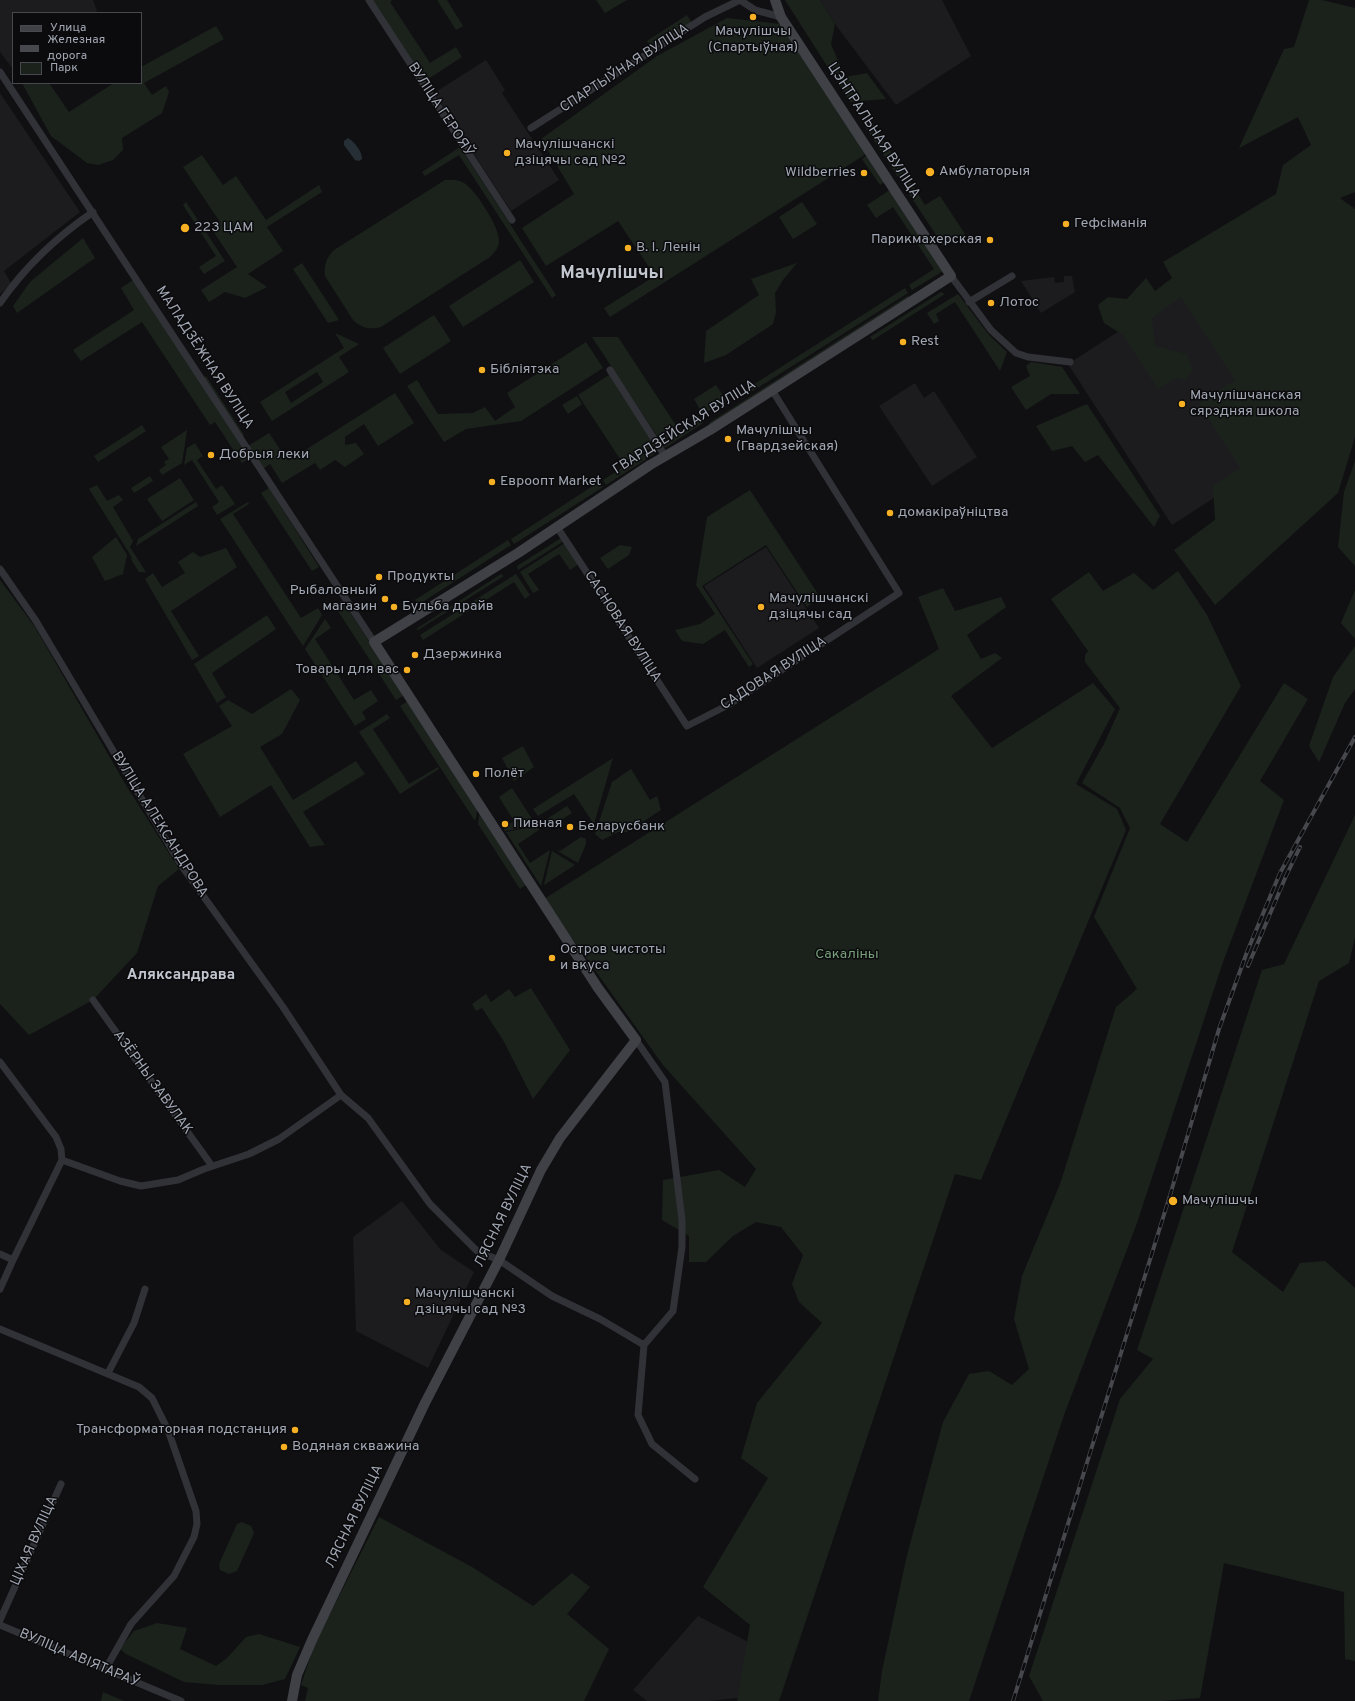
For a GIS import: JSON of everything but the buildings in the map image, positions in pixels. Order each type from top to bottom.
[{"type":"main road","name":"ЦЭНТРАЛЬНАЯ ВУЛІЦА","points":[[775,0],[781,17],[951,276]]},
{"type":"main road","name":"ГВАРДЗЕЙСКАЯ ВУЛІЦА","points":[[374,642],[558,527],[665,456],[703,434],[951,276]]},
{"type":"main road","name":"МАЛАДЗЁЖНАЯ ВУЛІЦА","points":[[374,642],[598,988],[636,1040]]},
{"type":"main road","name":"ЛЯСНАЯ ВУЛІЦА","points":[[292,1701],[297,1675],[318,1626],[425,1403],[499,1260],[541,1170],[560,1138],[636,1040]]},
{"type":"street","name":"ВУЛІЦА ГЕРОЯЎ","points":[[369,0],[512,220]]},
{"type":"street","points":[[740,0],[756,10],[781,17]]},
{"type":"street","name":"СПАРТЫЎНАЯ ВУЛІЦА","points":[[531,128],[705,17],[740,0]]},
{"type":"street","name":"МАЛАДЗЁЖНАЯ ВУЛІЦА","points":[[0,72],[374,642]]},
{"type":"street","points":[[0,302],[10,289],[44,253],[93,212]]},
{"type":"street","points":[[951,276],[991,330],[1016,353],[1028,357],[1070,362]]},
{"type":"street","points":[[969,302],[1012,276]]},
{"type":"street","points":[[610,370],[665,456]]},
{"type":"street","name":"САДОВАЯ ВУЛІЦА","points":[[688,726],[728,705],[899,593],[772,390]]},
{"type":"street","name":"САСНОВАЯ ВУЛІЦА","points":[[558,527],[688,726]]},
{"type":"street","name":"ВУЛІЦА АЛЕКСАНДРОВА","points":[[0,569],[36,621],[181,865],[283,1007],[341,1095],[368,1118],[430,1204],[465,1241],[477,1251],[499,1260],[552,1296],[600,1319],[644,1345]]},
{"type":"street","name":"АЗЁРНЫ ЗАВУЛАК","points":[[93,1000],[212,1166]]},
{"type":"street","points":[[636,1040],[665,1082],[682,1220],[682,1247],[673,1311],[644,1345],[638,1415],[652,1444],[695,1479]]},
{"type":"street","points":[[0,1062],[56,1138],[61,1149],[62,1160],[0,1289]]},
{"type":"street","points":[[62,1160],[120,1181],[141,1186],[178,1180],[212,1166],[249,1154],[279,1139],[341,1095]]},
{"type":"street","points":[[0,1254],[13,1260]]},
{"type":"street","points":[[108,1373],[134,1323],[145,1289]]},
{"type":"street","points":[[0,1329],[139,1387],[152,1398],[173,1445],[196,1511],[197,1524],[194,1537],[174,1576],[132,1624],[105,1670]]},
{"type":"street","name":"ЦІХАЯ ВУЛІЦА","points":[[0,1620],[61,1484]]},
{"type":"street","name":"ВУЛІЦА АВІЯТАРАЎ","points":[[0,1625],[181,1701]]},
{"type":"shaded area","points":[[0,0],[93,0],[97,11],[96,12],[12,12],[12,68],[0,52]]},
{"type":"shaded area","points":[[820,0],[942,0],[971,56],[896,105],[835,24]]},
{"type":"shaded area","name":"Мачулішчанскі дзіцячы сад №2","points":[[486,60],[505,90],[502,93],[559,180],[511,211],[434,93]]},
{"type":"shaded area","points":[[0,93],[80,212],[4,271],[11,283],[0,294]]},
{"type":"shaded area","points":[[348,138],[358,147],[362,156],[362,159],[359,161],[355,160],[344,145],[344,141]]},
{"type":"shaded area","points":[[1064,276],[1072,276],[1075,292],[1041,313],[1021,281],[1054,277],[1055,283],[1064,282]]},
{"type":"shaded area","name":"Мачулішчанская сярэдняя школа","points":[[1192,284],[1296,445],[1172,525],[1068,364]]},
{"type":"shaded area","points":[[915,383],[924,398],[934,391],[977,457],[932,486],[879,406]]},
{"type":"shaded area","name":"Мачулішчанскі дзіцячы сад","points":[[766,547],[819,628],[757,668],[704,586]]},
{"type":"shaded area","name":"Мачулішчанскі дзіцячы сад №3","points":[[402,1201],[441,1250],[474,1272],[428,1368],[356,1331],[353,1237]]},
{"type":"shaded area","points":[[698,1616],[764,1650],[746,1697],[709,1701],[647,1701],[633,1690]]},
{"type":"green space","points":[[372,0],[392,0],[390,2],[430,63],[456,47],[462,57],[425,81]]},
{"type":"green space","points":[[437,0],[447,0],[463,26],[456,30]]},
{"type":"green space","points":[[596,0],[627,0],[605,13]]},
{"type":"green space","points":[[785,0],[820,0],[835,24],[831,44],[845,77],[867,73],[886,99],[850,102]]},
{"type":"green space","points":[[1309,0],[1322,0],[1355,8],[1355,192],[1340,198],[1355,209],[1355,437],[1338,493],[1215,605],[1174,550],[1215,520],[1213,486],[1240,468],[1199,403],[1235,380],[1181,297],[1152,318],[1155,346],[1187,354],[1193,371],[1184,380],[1177,378],[1158,389],[1123,335],[1104,323],[1098,305],[1108,297],[1127,299],[1146,278],[1155,291],[1172,278],[1163,262],[1276,194],[1283,165],[1311,145],[1298,117],[1239,148],[1284,49],[1294,47]]},
{"type":"green space","points":[[687,15],[692,23],[652,49],[647,41]]},
{"type":"green space","points":[[727,18],[781,24],[866,154],[610,317],[604,308],[655,276],[618,221],[546,266],[522,228],[574,194],[541,139],[657,56]]},
{"type":"green space","points":[[216,26],[224,39],[144,83],[152,95],[166,86],[169,92],[162,113],[122,138],[123,150],[113,160],[98,165],[87,163],[51,136],[23,84],[50,84],[69,112],[112,84],[142,84],[142,66]]},
{"type":"green space","points":[[872,122],[925,205],[940,196],[965,234],[944,247],[865,127]]},
{"type":"green space","points":[[460,147],[556,295],[552,298],[459,155],[425,176],[422,172]]},
{"type":"green space","points":[[202,155],[223,185],[236,176],[266,220],[319,185],[322,192],[267,227],[283,251],[248,274],[267,287],[245,298],[225,292],[209,302],[201,290],[237,267],[211,228],[220,222],[183,167]]},
{"type":"green space","points":[[867,155],[885,182],[880,185],[862,159]]},
{"type":"green space","points":[[445,180],[457,180],[464,183],[469,187],[486,209],[496,227],[498,235],[499,243],[496,249],[490,257],[381,327],[362,327],[353,320],[325,276],[325,265],[327,259],[334,250]]},
{"type":"green space","points":[[890,190],[943,271],[912,290],[909,285],[934,269],[893,207],[876,218],[867,205]]},
{"type":"green space","points":[[186,202],[225,261],[204,274],[199,267],[216,256],[183,205]]},
{"type":"green space","points":[[802,202],[817,224],[793,239],[779,217]]},
{"type":"green space","points":[[83,238],[95,258],[17,313],[13,306],[30,282]]},
{"type":"green space","points":[[520,260],[534,282],[463,327],[449,306]]},
{"type":"green space","points":[[302,263],[339,320],[328,323],[293,269]]},
{"type":"green space","points":[[797,263],[783,280],[775,293],[776,312],[773,324],[726,355],[704,363],[706,331],[759,295],[751,279]]},
{"type":"green space","points":[[133,280],[250,458],[242,463],[215,422],[210,425],[142,322],[81,361],[73,350],[134,310],[121,288]]},
{"type":"green space","points":[[905,288],[908,293],[748,394],[745,390]]},
{"type":"green space","points":[[941,292],[945,294],[873,340],[870,337]]},
{"type":"green space","points":[[958,294],[989,335],[1007,352],[1000,371],[955,302],[936,314],[939,321],[934,324],[927,313]]},
{"type":"green space","points":[[909,295],[908,300],[711,426],[709,423]]},
{"type":"green space","points":[[434,315],[451,341],[400,374],[383,348]]},
{"type":"green space","points":[[335,333],[359,344],[339,357],[349,372],[272,421],[260,402],[344,348]],"holes":[[[317,372],[323,382],[291,403],[285,392]]]},
{"type":"green space","points":[[592,337],[618,337],[679,430],[661,442]]},
{"type":"green space","points":[[586,342],[603,368],[521,421],[466,429],[444,442],[407,386],[417,380],[438,414],[473,413],[485,407],[495,421],[515,407],[507,393]]},
{"type":"green space","points":[[1031,362],[1062,367],[1080,394],[1051,394],[1026,410],[1011,387],[1030,376],[1026,366]]},
{"type":"green space","points":[[609,375],[655,445],[624,465],[578,395]]},
{"type":"green space","points":[[206,376],[244,435],[242,437],[203,378]]},
{"type":"green space","points":[[716,385],[726,400],[703,415],[694,399]]},
{"type":"green space","points":[[395,393],[414,423],[378,446],[364,424],[345,437],[345,445],[356,443],[364,454],[345,467],[335,460],[320,470],[315,463],[282,483],[270,464],[263,469],[248,446],[269,433],[288,461]]},
{"type":"green space","points":[[577,396],[582,404],[568,414],[562,405]]},
{"type":"green space","points":[[1087,404],[1160,516],[1154,527],[1098,455],[1085,462],[1072,446],[1052,451],[1036,426]]},
{"type":"green space","points":[[700,418],[703,423],[665,448],[661,443]]},
{"type":"green space","points":[[142,425],[146,431],[98,462],[94,456]]},
{"type":"green space","points":[[187,430],[182,463],[162,475],[159,470],[166,465],[164,462],[169,459],[161,447]]},
{"type":"green space","points":[[195,443],[203,456],[197,460],[216,489],[222,485],[235,504],[217,515],[212,507],[219,502],[192,460],[184,465],[187,448]]},
{"type":"green space","points":[[656,446],[659,451],[606,485],[603,480]]},
{"type":"green space","points":[[1355,461],[1355,566],[1338,547],[1344,492]]},
{"type":"green space","points":[[150,476],[153,481],[134,493],[131,488]]},
{"type":"green space","points":[[180,478],[194,500],[162,521],[147,499]]},
{"type":"green space","points":[[599,482],[603,487],[514,544],[511,539]]},
{"type":"green space","points":[[97,485],[107,501],[119,495],[123,500],[113,507],[133,541],[130,547],[146,572],[139,572],[132,561],[131,556],[89,489]]},
{"type":"green space","points":[[269,488],[319,567],[312,571],[261,493]]},
{"type":"green space","points":[[750,490],[820,597],[807,607],[766,545],[702,586],[753,664],[749,667],[725,630],[703,644],[682,641],[675,630],[700,624],[715,614],[696,585],[707,517]]},
{"type":"green space","points":[[196,502],[198,506],[136,546],[138,539]]},
{"type":"green space","points":[[248,502],[249,504],[233,514],[301,618],[318,608],[322,615],[303,646],[220,519]]},
{"type":"green space","points":[[116,537],[127,555],[123,574],[105,581],[92,557]]},
{"type":"green space","points":[[561,538],[564,541],[518,570],[517,566]]},
{"type":"green space","points":[[508,540],[511,545],[418,605],[415,600]]},
{"type":"green space","points":[[565,543],[579,564],[570,570],[559,554],[528,574],[539,590],[533,593],[520,572]]},
{"type":"green space","points":[[620,545],[632,547],[629,555],[608,569],[600,558]]},
{"type":"green space","points":[[226,548],[237,567],[171,611],[199,656],[192,660],[145,579],[153,573],[162,587],[185,573],[178,562],[193,552],[200,557]]},
{"type":"green space","points":[[1178,571],[1207,615],[1241,686],[1160,824],[1187,842],[1284,683],[1308,699],[1260,781],[1284,800],[1223,962],[1137,1223],[1064,1415],[969,1701],[878,1701],[882,1671],[907,1555],[943,1422],[969,1374],[989,1371],[1012,1385],[1029,1369],[1014,1319],[1022,1276],[1060,1184],[1116,1007],[1137,989],[1094,917],[1130,828],[1120,808],[1082,783],[1104,744],[1120,708],[1085,662],[1085,655],[1088,651],[1051,599],[1089,572],[1103,591],[1134,573],[1153,590]]},
{"type":"green space","points":[[501,574],[504,576],[418,630],[416,629]]},
{"type":"green space","points":[[516,574],[530,595],[525,599],[514,582],[423,640],[420,635]]},
{"type":"green space","points":[[0,580],[35,627],[124,782],[179,869],[158,886],[137,953],[93,1000],[29,1035],[0,1004]]},
{"type":"green space","name":"Сакаліны","points":[[943,588],[955,611],[1001,597],[1006,607],[967,635],[981,659],[995,653],[1002,658],[951,696],[992,748],[1093,683],[1115,709],[1076,784],[1117,809],[1126,830],[981,1180],[955,1174],[779,1701],[737,1701],[750,1625],[703,1587],[768,1478],[741,1458],[757,1403],[822,1323],[799,1302],[792,1284],[803,1255],[781,1227],[756,1222],[733,1236],[706,1262],[689,1262],[689,1236],[662,1220],[663,1180],[719,1170],[745,1187],[756,1169],[663,1065],[544,899],[939,649],[918,597]]},
{"type":"green space","points":[[1355,590],[1355,639],[1341,623]]},
{"type":"green space","points":[[342,600],[404,695],[396,700],[334,605]]},
{"type":"green space","points":[[267,615],[276,629],[212,673],[226,697],[217,703],[194,664]]},
{"type":"green space","points":[[325,619],[331,628],[315,639],[354,700],[371,690],[378,701],[362,712],[366,719],[355,726],[305,649]]},
{"type":"green space","points":[[1355,646],[1355,689],[1345,703],[1319,762],[1309,746],[1333,677]]},
{"type":"green space","points":[[291,689],[300,700],[282,734],[260,747],[293,800],[356,761],[365,774],[303,812],[325,845],[310,847],[271,785],[220,817],[183,754],[232,726],[219,706],[228,700],[252,714]]},
{"type":"green space","points":[[408,701],[478,808],[475,821],[400,706]]},
{"type":"green space","points":[[387,714],[390,718],[373,729],[409,784],[438,767],[439,769],[400,794],[359,732]]},
{"type":"green space","points":[[523,746],[534,767],[514,781],[502,758]]},
{"type":"green space","points":[[613,758],[594,824],[574,794],[538,816],[533,809]]},
{"type":"green space","points":[[631,769],[650,800],[657,796],[661,810],[627,832],[618,832],[602,840],[595,834],[612,782]]},
{"type":"green space","points":[[512,788],[536,825],[505,831],[504,828],[514,821],[499,797]]},
{"type":"green space","points":[[567,806],[572,813],[547,829],[542,822]]},
{"type":"green space","points":[[480,811],[527,884],[520,889],[478,824]]},
{"type":"green space","points":[[1355,815],[1355,937],[1349,963],[1319,981],[1232,1252],[1283,1292],[1300,1263],[1325,1261],[1355,1288],[1355,1661],[1345,1659],[1344,1592],[1224,1563],[1200,1698],[1161,1701],[1043,1701],[1029,1676],[1120,1399],[1153,1359],[1137,1350],[1262,970],[1284,964]]},
{"type":"green space","points":[[537,826],[539,830],[518,844],[530,863],[550,850],[541,886],[506,832]]},
{"type":"green space","points":[[581,837],[586,839],[586,844],[578,863],[556,850],[560,851]]},
{"type":"green space","points":[[552,851],[575,865],[544,885]]},
{"type":"green space","points":[[531,988],[570,1050],[533,1099],[503,1040],[482,1008],[476,1011],[472,1004],[486,994],[491,1002],[509,989],[515,997]]},
{"type":"green space","points":[[379,1517],[472,1567],[533,1606],[572,1573],[590,1587],[567,1614],[609,1649],[584,1701],[305,1701],[308,1688],[301,1685],[314,1646]]},
{"type":"green space","points":[[242,1522],[251,1526],[254,1533],[237,1571],[229,1574],[220,1570],[219,1564],[237,1524]]},
{"type":"green space","points":[[157,1623],[187,1628],[180,1649],[216,1666],[227,1658],[246,1637],[259,1634],[300,1647],[285,1679],[262,1685],[219,1685],[184,1682],[126,1654],[120,1649],[134,1631]]},
{"type":"green space","points":[[103,1692],[124,1701],[101,1701]]},
{"type":"railway","points":[[1013,1701],[1171,1192],[1219,1029],[1247,952],[1280,873],[1355,737]]},
{"type":"railway","points":[[1248,966],[1286,876],[1300,847]]},
{"type":"place","name":"Мачулішчы (Спартыўная)","points":[[753,17]]},
{"type":"place","name":"Мачулішчанскі дзіцячы сад №2","points":[[507,153]]},
{"type":"place","name":"Амбулаторыя","points":[[930,172]]},
{"type":"place","name":"Wildberries","points":[[864,173]]},
{"type":"place","name":"Гефсіманія","points":[[1066,224]]},
{"type":"place","name":"223 ЦAM","points":[[185,228]]},
{"type":"place","name":"Парикмахерская","points":[[990,240]]},
{"type":"place","name":"В. І. Ленін","points":[[628,248]]},
{"type":"place","name":"Лотос","points":[[991,303]]},
{"type":"place","name":"Rest","points":[[903,342]]},
{"type":"place","name":"Бібліятэка","points":[[482,370]]},
{"type":"place","name":"Мачулішчанская сярэдняя школа","points":[[1182,404]]},
{"type":"place","name":"Мачулішчы (Гвардзейская)","points":[[728,439]]},
{"type":"place","name":"Добрыя леки","points":[[211,455]]},
{"type":"place","name":"Евроопт Market","points":[[492,482]]},
{"type":"place","name":"домакіраўніцтва","points":[[890,513]]},
{"type":"place","name":"Продукты","points":[[379,577]]},
{"type":"place","name":"Рыбаловный магазин","points":[[385,599]]},
{"type":"place","name":"Бульба драйв","points":[[394,607]]},
{"type":"place","name":"Мачулішчанскі дзіцячы сад","points":[[761,607]]},
{"type":"place","name":"Дзержинка","points":[[415,655]]},
{"type":"place","name":"Товары для вас","points":[[407,670]]},
{"type":"place","name":"Полёт","points":[[476,774]]},
{"type":"place","name":"Пивная","points":[[505,824]]},
{"type":"place","name":"Беларусбанк","points":[[570,827]]},
{"type":"place","name":"Остров чистоты и вкуса","points":[[552,958]]},
{"type":"place","name":"Мачулішчы","points":[[1173,1201]]},
{"type":"place","name":"Мачулішчанскі дзіцячы сад №3","points":[[407,1302]]},
{"type":"place","name":"Трансформаторная подстанция","points":[[295,1430]]},
{"type":"place","name":"Водяная скважина","points":[[284,1447]]},
{"type":"district","name":"Мачулішчы","points":[[612,274]]},
{"type":"district","name":"Аляксандрава","points":[[181,976]]}]
